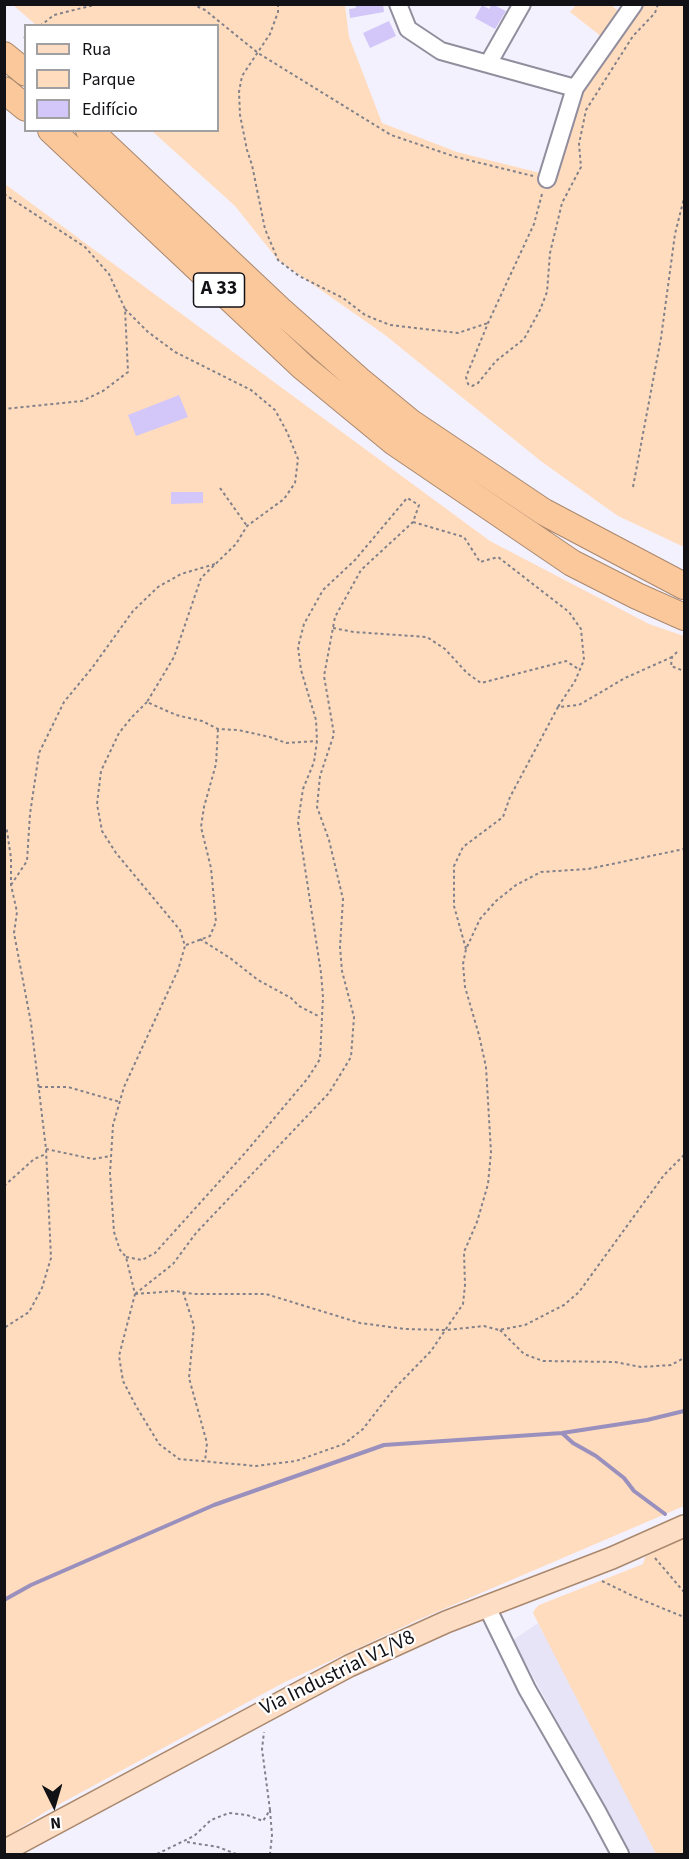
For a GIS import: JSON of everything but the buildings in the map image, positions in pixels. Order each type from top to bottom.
[{"type":"highway","points":[[4,55],[24,71]]},
{"type":"highway","points":[[4,90],[24,106]]},
{"type":"highway","name":"A 33","points":[[53,132],[303,367],[394,442],[572,563],[684,617]]},
{"type":"highway","name":"A 33","points":[[91,132],[280,310],[410,422],[544,512],[684,586]]},
{"type":"main road","name":"Via Industrial V1/V8","points":[[4,1851],[319,1681],[404,1640],[486,1605],[639,1547],[684,1526]]},
{"type":"street","points":[[398,4],[408,29],[441,51],[575,88]]},
{"type":"street","points":[[488,64],[522,4]]},
{"type":"street","points":[[547,179],[575,88],[634,4]]},
{"type":"street","points":[[486,1605],[527,1689],[620,1854]]},
{"type":"path","points":[[43,24],[54,15],[98,4]]},
{"type":"path","points":[[192,4],[205,10],[258,52],[391,135],[456,157],[547,179],[534,224],[466,376],[468,384],[472,386],[524,339],[540,310],[547,292],[550,254],[562,203],[581,167],[579,144],[586,110],[633,36],[655,13],[658,4]]},
{"type":"path","points":[[278,4],[278,12],[270,34],[242,75],[239,92],[240,115],[265,229],[278,260],[299,276],[343,298],[365,315],[390,325],[458,333],[488,323]]},
{"type":"path","points":[[4,194],[85,247],[109,274],[125,309],[148,332],[175,352],[251,390],[275,410],[298,459],[295,483],[284,499],[248,526],[236,544],[201,578],[174,657],[147,702],[119,733],[101,771],[97,804],[102,831],[116,853],[180,930],[185,945],[178,970],[124,1088],[113,1125],[110,1173],[114,1232],[120,1250],[126,1257],[135,1294],[119,1356],[123,1381],[159,1444],[179,1459],[256,1466],[296,1461],[344,1444],[363,1430],[393,1390],[431,1351],[463,1304],[464,1252],[477,1222],[488,1184],[491,1152],[486,1067],[465,987],[466,949],[480,919],[496,901],[516,885],[540,872],[588,869],[684,849]]},
{"type":"path","points":[[633,487],[661,338],[675,234],[684,198]]},
{"type":"path","points":[[4,409],[82,401],[103,391],[128,372],[125,309]]},
{"type":"path","points":[[220,488],[248,526]]},
{"type":"path","points":[[126,1257],[142,1260],[155,1253],[245,1153],[308,1078],[320,1059],[323,997],[321,973],[298,822],[303,789],[314,762],[317,741],[316,720],[301,670],[298,647],[304,624],[323,590],[355,560],[407,498],[419,505],[413,522],[361,570],[335,617],[324,676],[334,734],[320,776],[317,807],[329,840],[343,898],[340,947],[342,970],[354,1017],[351,1056],[329,1093],[196,1233],[173,1264],[135,1294]]},
{"type":"path","points":[[413,522],[464,537],[480,562],[498,557],[569,612],[581,629],[584,660],[580,670],[510,797],[503,817],[463,847],[454,866],[454,906],[466,949]]},
{"type":"path","points":[[11,885],[27,861],[30,814],[39,753],[64,702],[133,611],[158,587],[181,574],[218,563]]},
{"type":"path","points":[[333,628],[354,632],[427,637],[445,649],[467,673],[481,683],[566,661],[580,670]]},
{"type":"path","points":[[558,707],[579,705],[625,678],[672,657],[677,652]]},
{"type":"path","points":[[672,657],[671,666],[684,671]]},
{"type":"path","points":[[147,702],[176,715],[202,721],[218,729],[249,732],[286,744],[317,741]]},
{"type":"path","points":[[185,945],[210,936],[216,922],[211,868],[201,827],[216,765],[218,729]]},
{"type":"path","points":[[4,824],[11,858],[11,885],[17,912],[14,933],[31,1023],[46,1151],[51,1258],[42,1288],[29,1312],[4,1328]]},
{"type":"path","points":[[200,939],[230,958],[258,980],[322,1018]]},
{"type":"path","points":[[39,1087],[68,1087],[120,1102]]},
{"type":"path","points":[[4,1186],[46,1151],[93,1159],[112,1156]]},
{"type":"path","points":[[135,1294],[183,1292],[266,1294],[360,1323],[405,1329],[447,1330],[484,1326],[499,1330],[525,1325],[564,1305],[579,1292],[664,1174],[684,1155]]},
{"type":"path","points":[[183,1292],[194,1326],[189,1378],[207,1443],[205,1461]]},
{"type":"path","points":[[499,1330],[524,1354],[543,1361],[615,1362],[641,1367],[670,1365],[684,1358]]},
{"type":"path","points":[[639,1547],[649,1550],[684,1592]]},
{"type":"path","points":[[600,1581],[684,1617]]},
{"type":"path","points":[[264,1732],[262,1749],[272,1835],[270,1854]]},
{"type":"path","points":[[157,1854],[185,1842],[211,1820],[229,1813],[247,1815],[263,1821],[270,1810]]},
{"type":"path","points":[[185,1842],[218,1847],[236,1854]]},
{"type":"shaded area","points":[[538,1623],[664,1854],[630,1854],[513,1640]]},
{"type":"green space","points":[[610,4],[621,13],[602,37],[570,12],[576,5]]},
{"type":"green space","points":[[13,5],[345,5],[349,37],[382,123],[457,152],[552,176],[577,93],[643,5],[684,5],[684,547],[618,516],[542,462],[385,335],[278,260],[235,206],[153,132],[219,132],[219,24],[35,24]]},
{"type":"green space","points":[[5,184],[490,541],[649,624],[684,636],[684,1506],[418,1620],[283,1683],[45,1812],[5,1838]]},
{"type":"green space","points":[[684,1538],[684,1854],[656,1854],[533,1613],[539,1605],[643,1564],[645,1557]]},
{"type":"waterway","points":[[4,1600],[31,1585],[214,1505],[384,1445],[562,1433],[647,1420],[684,1411]]},
{"type":"waterway","points":[[562,1433],[624,1478],[634,1491],[665,1514]]}]
